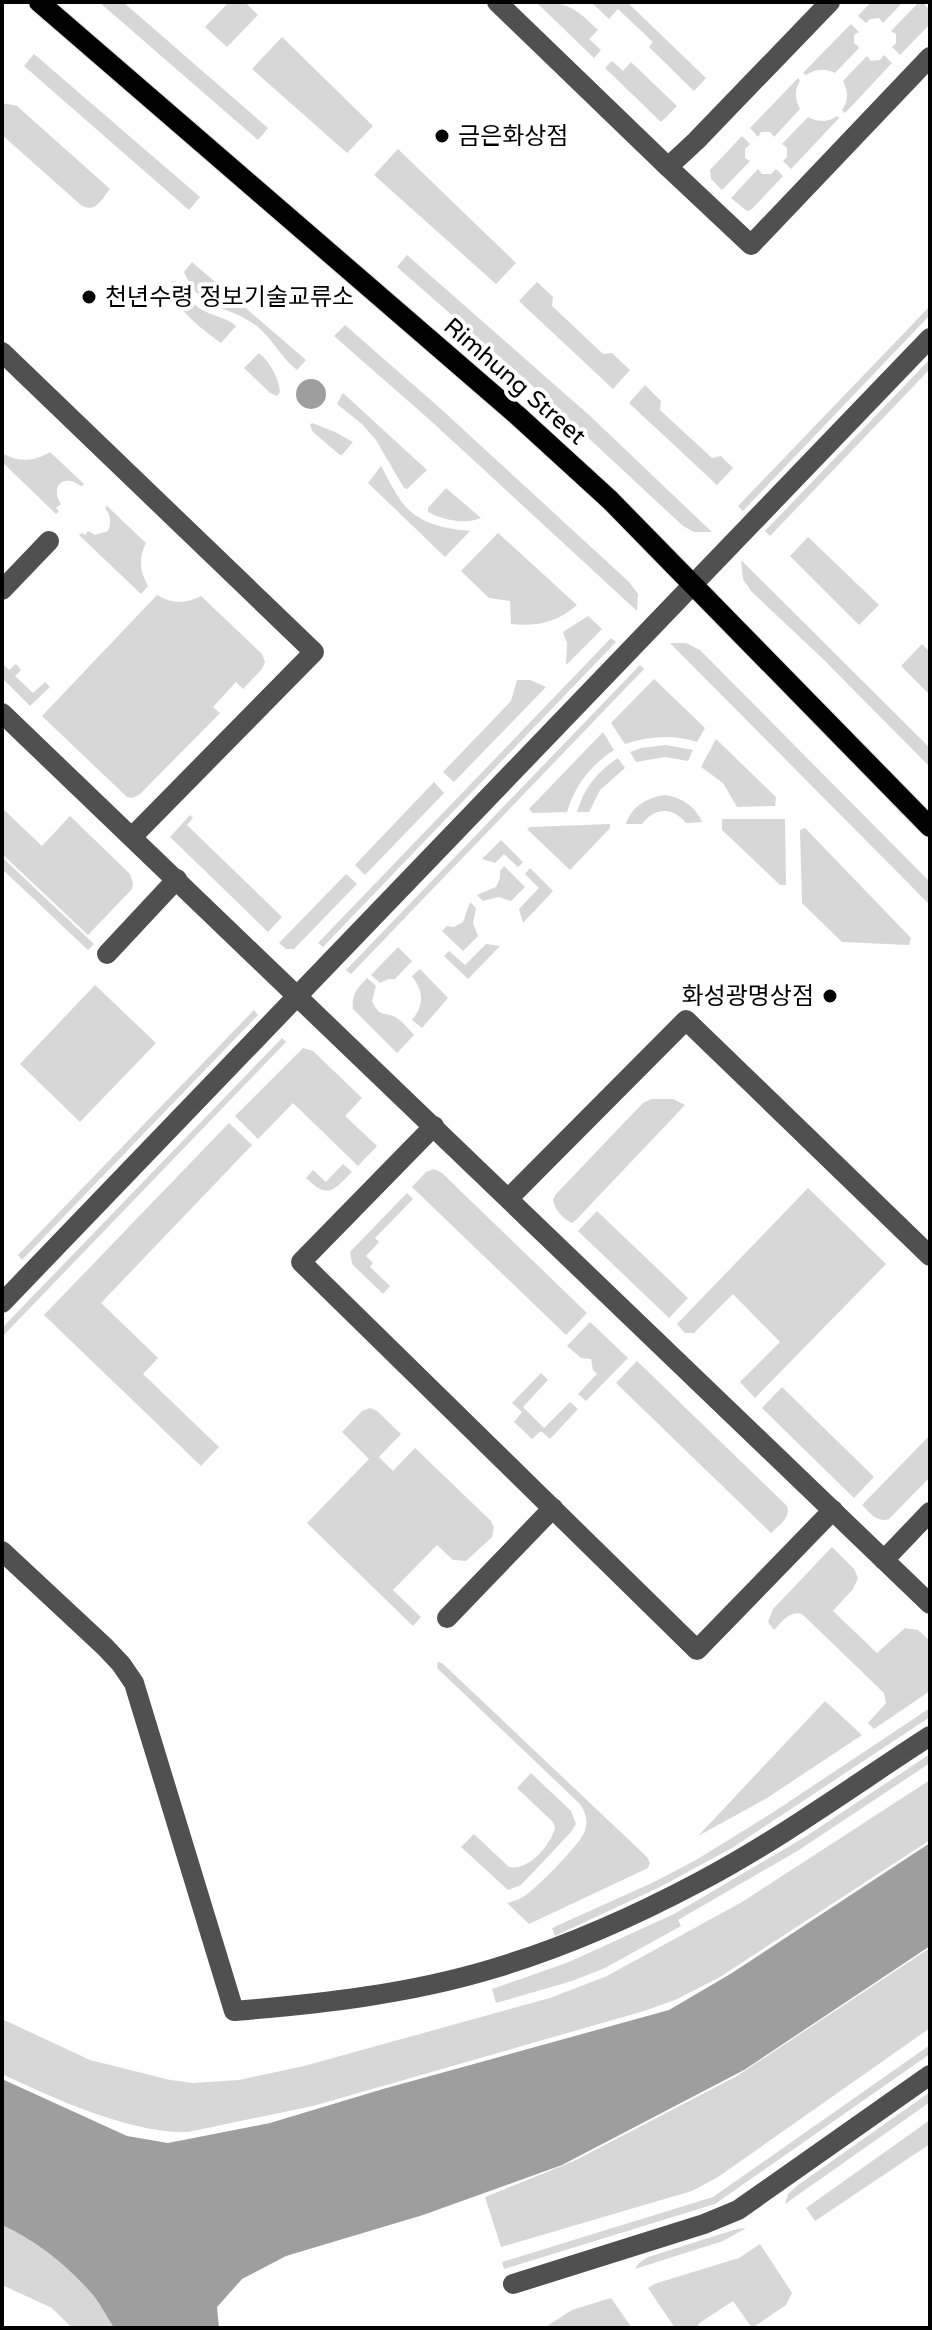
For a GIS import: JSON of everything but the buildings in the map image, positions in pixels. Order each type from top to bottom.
[{"type":"main road","name":"Rimhung Street","points":[[39,2],[517,415],[610,500],[930,827]]},
{"type":"street","points":[[497,2],[751,245],[930,57]]},
{"type":"street","points":[[668,167],[830,2]]},
{"type":"street","points":[[4,1298],[930,338]]},
{"type":"street","points":[[2,352],[314,652],[132,837]]},
{"type":"street","points":[[2,590],[49,541]]},
{"type":"street","points":[[2,713],[930,1604]]},
{"type":"street","points":[[107,954],[177,879]]},
{"type":"street","points":[[509,1198],[686,1020],[930,1256]]},
{"type":"street","points":[[434,1126],[301,1262],[697,1650],[833,1510]]},
{"type":"street","points":[[447,1618],[553,1508]]},
{"type":"street","points":[[884,1560],[930,1512]]},
{"type":"street","points":[[2,1551],[113,1656],[134,1683],[234,2011],[290,2007],[412,1989],[491,1969],[562,1945],[701,1881],[930,1736]]},
{"type":"street","points":[[513,2284],[704,2224],[738,2210],[930,2075]]},
{"type":"shaded area","points":[[99,2],[123,2],[268,128],[258,140]]},
{"type":"shaded area","points":[[229,2],[245,2],[258,15],[227,47],[205,27]]},
{"type":"shaded area","points":[[536,2],[556,3],[577,11],[598,30],[589,39],[601,50],[594,58]]},
{"type":"shaded area","points":[[591,2],[627,2],[706,78],[694,91],[649,47],[653,42],[618,9],[609,19]]},
{"type":"shaded area","points":[[871,2],[903,2],[883,23],[879,18],[866,23],[858,16]]},
{"type":"shaded area","points":[[919,2],[930,10],[930,24],[900,55],[892,47],[896,43],[896,34],[891,31]]},
{"type":"shaded area","points":[[851,24],[859,32],[854,35],[854,44],[859,48],[835,73],[817,70],[806,75],[803,73]]},
{"type":"shaded area","points":[[282,37],[373,126],[347,153],[252,69]]},
{"type":"shaded area","points":[[34,54],[200,197],[189,210],[24,66]]},
{"type":"shaded area","points":[[884,55],[892,63],[845,113],[842,110],[847,96],[843,81],[867,56],[871,61],[880,60]]},
{"type":"shaded area","points":[[612,61],[623,71],[631,62],[677,106],[661,122],[605,68]]},
{"type":"shaded area","points":[[798,78],[796,95],[800,109],[774,137],[770,132],[761,132],[758,137],[750,128]]},
{"type":"shaded area","points":[[2,103],[17,106],[110,189],[99,204],[92,208],[82,206],[2,135]]},
{"type":"shaded area","points":[[808,117],[822,121],[839,118],[791,169],[783,161],[787,157],[787,148],[782,144]]},
{"type":"shaded area","points":[[742,136],[750,144],[745,149],[745,158],[750,161],[722,190],[711,179],[710,170]]},
{"type":"shaded area","points":[[398,149],[516,263],[496,284],[374,175]]},
{"type":"shaded area","points":[[758,169],[762,174],[771,174],[776,169],[783,176],[747,211],[731,198]]},
{"type":"shaded area","points":[[407,255],[589,415],[712,532],[694,532],[683,526],[525,379],[397,267]]},
{"type":"shaded area","points":[[192,262],[306,360],[297,370],[259,328],[199,295],[184,272]]},
{"type":"shaded area","points":[[172,281],[177,282],[199,308],[236,326],[221,343],[183,310],[173,293]]},
{"type":"shaded area","points":[[537,282],[553,297],[552,306],[603,354],[612,353],[630,370],[613,389],[519,301]]},
{"type":"shaded area","points":[[930,306],[930,315],[743,511],[738,506]]},
{"type":"shaded area","points":[[345,325],[629,582],[638,594],[637,611],[334,336]]},
{"type":"shaded area","points":[[259,353],[276,376],[280,392],[277,396],[244,368]]},
{"type":"shaded area","points":[[930,359],[930,369],[770,536],[765,531]]},
{"type":"shaded area","points":[[311,379],[322,383],[326,394],[322,405],[311,409],[300,405],[296,394],[300,383]]},
{"type":"shaded area","points":[[645,385],[661,401],[660,410],[712,458],[721,456],[733,468],[717,485],[629,403]]},
{"type":"shaded area","points":[[343,393],[427,470],[407,489],[376,440],[337,404]]},
{"type":"shaded area","points":[[312,423],[353,442],[340,455],[313,432]]},
{"type":"shaded area","points":[[50,452],[84,484],[66,481],[59,485],[57,492],[61,504],[56,508],[59,511],[56,514],[2,462],[4,454],[27,460]]},
{"type":"shaded area","points":[[381,466],[397,495],[411,512],[438,526],[470,531],[445,557],[368,483]]},
{"type":"shaded area","points":[[446,488],[481,518],[454,521],[428,512]]},
{"type":"shaded area","points":[[107,506],[146,543],[141,565],[148,586],[141,594],[79,535],[85,535],[88,531],[95,535],[108,531]]},
{"type":"shaded area","points":[[498,533],[577,605],[562,616],[546,622],[511,624],[510,601],[489,598],[461,571]]},
{"type":"shaded area","points":[[808,537],[879,605],[859,625],[790,556]]},
{"type":"shaded area","points":[[741,560],[930,748],[930,767],[751,591],[743,579]]},
{"type":"shaded area","points":[[157,595],[179,602],[201,596],[262,654],[265,662],[243,689],[236,682],[213,707],[220,713],[141,793],[129,798],[42,716]]},
{"type":"shaded area","points":[[588,616],[602,629],[566,665],[567,643],[563,632]]},
{"type":"shaded area","points":[[611,638],[616,642],[323,947],[318,943]]},
{"type":"shaded area","points":[[670,643],[686,643],[700,650],[930,882],[930,905]]},
{"type":"shaded area","points":[[922,644],[930,652],[930,695],[901,666]]},
{"type":"shaded area","points":[[2,663],[9,670],[16,664],[21,670],[15,676],[33,693],[45,682],[50,687],[30,706],[2,678]]},
{"type":"shaded area","points":[[640,665],[644,669],[351,974],[346,970]]},
{"type":"shaded area","points":[[654,679],[705,728],[697,742],[661,737],[625,744],[611,723]]},
{"type":"shaded area","points":[[517,680],[530,680],[546,687],[454,782],[443,772],[511,701]]},
{"type":"shaded area","points":[[603,732],[614,750],[585,776],[567,812],[533,813],[529,809]]},
{"type":"shaded area","points":[[716,739],[776,797],[775,806],[737,807],[723,783],[701,767]]},
{"type":"shaded area","points":[[666,745],[693,750],[688,761],[665,757],[636,762],[630,752],[641,748]]},
{"type":"shaded area","points":[[618,758],[625,768],[600,790],[589,812],[577,812],[593,781]]},
{"type":"shaded area","points":[[434,782],[444,793],[365,875],[355,865]]},
{"type":"shaded area","points":[[665,795],[688,804],[702,822],[686,823],[675,814],[664,811],[653,814],[642,824],[626,824],[641,804]]},
{"type":"shaded area","points":[[2,808],[42,846],[70,816],[130,874],[132,889],[88,935],[2,854]]},
{"type":"shaded area","points":[[190,815],[193,818],[187,825],[282,917],[268,932],[170,837]]},
{"type":"shaded area","points":[[722,819],[785,819],[786,885],[780,885],[722,830]]},
{"type":"shaded area","points":[[610,824],[610,828],[570,870],[527,829],[530,827]]},
{"type":"shaded area","points":[[805,828],[911,938],[909,945],[842,942],[802,903],[800,830]]},
{"type":"shaded area","points":[[501,840],[523,862],[518,867],[504,854],[495,863],[482,859]]},
{"type":"shaded area","points":[[2,857],[94,944],[88,950],[2,869]]},
{"type":"shaded area","points":[[504,866],[525,887],[511,901],[499,897],[483,901],[477,895],[496,887]]},
{"type":"shaded area","points":[[530,868],[553,891],[523,923],[519,909],[539,888],[525,874]]},
{"type":"shaded area","points":[[346,874],[357,884],[294,949],[286,949],[279,943]]},
{"type":"shaded area","points":[[470,902],[476,908],[473,923],[478,936],[463,951],[442,931],[447,926],[454,927],[463,922]]},
{"type":"shaded area","points":[[486,944],[500,946],[468,979],[444,956],[449,951],[465,965]]},
{"type":"shaded area","points":[[398,947],[412,961],[395,979],[380,983],[371,975]]},
{"type":"shaded area","points":[[420,969],[448,998],[422,1028],[412,1020],[421,998],[412,976]]},
{"type":"shaded area","points":[[367,978],[376,986],[372,1001],[377,1009],[396,1017],[414,1035],[397,1053],[353,1009],[354,995]]},
{"type":"shaded area","points":[[95,985],[156,1043],[80,1122],[20,1064]]},
{"type":"shaded area","points":[[254,1010],[258,1015],[22,1260],[18,1255]]},
{"type":"shaded area","points":[[282,1038],[286,1042],[2,1337],[2,1328]]},
{"type":"shaded area","points":[[303,1048],[313,1051],[362,1098],[345,1116],[377,1146],[358,1166],[293,1103],[258,1139],[235,1116]]},
{"type":"shaded area","points":[[651,1099],[673,1099],[685,1105],[576,1220],[572,1223],[565,1219],[554,1203],[556,1194],[643,1103]]},
{"type":"shaded area","points":[[229,1123],[252,1145],[101,1303],[158,1358],[143,1374],[219,1447],[201,1466],[44,1315]]},
{"type":"shaded area","points":[[343,1164],[352,1172],[330,1190],[320,1189],[306,1178],[313,1170],[326,1182]]},
{"type":"shaded area","points":[[434,1169],[442,1173],[587,1313],[566,1335],[412,1187],[426,1172]]},
{"type":"shaded area","points":[[808,1188],[886,1264],[755,1398],[740,1382],[780,1342],[733,1294],[694,1333],[685,1333],[677,1324]]},
{"type":"shaded area","points":[[407,1193],[413,1199],[375,1238],[379,1242],[366,1256],[373,1263],[370,1267],[390,1286],[383,1294],[352,1264],[350,1252]]},
{"type":"shaded area","points":[[597,1211],[688,1298],[669,1318],[578,1231]]},
{"type":"shaded area","points":[[590,1322],[628,1358],[586,1401],[578,1394],[597,1374],[591,1359],[581,1358],[567,1346]]},
{"type":"shaded area","points":[[637,1361],[787,1506],[786,1518],[771,1533],[616,1383]]},
{"type":"shaded area","points":[[541,1373],[548,1380],[523,1407],[544,1428],[570,1402],[578,1409],[550,1439],[541,1431],[532,1439],[514,1422],[522,1412],[512,1403]]},
{"type":"shaded area","points":[[782,1387],[874,1477],[854,1498],[762,1408]]},
{"type":"shaded area","points":[[370,1408],[401,1434],[379,1457],[393,1471],[415,1448],[494,1527],[492,1537],[466,1561],[453,1560],[437,1545],[393,1590],[421,1617],[413,1626],[307,1523],[369,1459],[342,1432],[362,1411]]},
{"type":"shaded area","points":[[930,1435],[930,1477],[889,1519],[881,1520],[874,1516],[862,1505]]},
{"type":"shaded area","points":[[832,1547],[854,1569],[858,1578],[853,1589],[833,1611],[877,1653],[905,1628],[918,1630],[930,1641],[930,1691],[874,1729],[868,1723],[886,1703],[884,1693],[802,1614],[790,1615],[774,1630],[768,1622],[773,1609]]},
{"type":"shaded area","points":[[438,1662],[647,1857],[650,1863],[648,1868],[529,1924],[507,1903],[529,1893],[566,1857],[584,1833],[585,1814],[580,1804],[437,1668]]},
{"type":"shaded area","points":[[825,1701],[862,1735],[767,1798],[698,1836]]},
{"type":"shaded area","points":[[930,1708],[930,1717],[732,1848],[658,1888],[555,1936],[552,1928],[696,1860]]},
{"type":"shaded area","points":[[930,1754],[930,1763],[799,1850],[678,1920],[681,1926],[605,1968],[496,2003],[492,1989],[569,1962],[674,1914],[805,1837]]},
{"type":"shaded area","points":[[531,1773],[571,1811],[576,1824],[521,1885],[508,1890],[461,1847],[474,1834],[509,1867],[524,1865],[538,1856],[555,1828],[553,1822],[517,1788]]},
{"type":"shaded area","points":[[930,1780],[930,1840],[720,1977],[675,2000],[644,2011],[313,2106],[188,2132],[166,2131],[118,2121],[2,2074],[2,2019],[90,2060],[193,2083],[239,2080],[304,2066],[550,1998],[607,1976],[742,1902]]},
{"type":"shaded area","points":[[930,1843],[930,1946],[744,2070],[562,2165],[423,2215],[286,2256],[242,2279],[217,2307],[219,2328],[114,2328],[96,2299],[73,2274],[40,2247],[2,2225],[2,2079],[127,2136],[168,2143],[270,2123],[669,2010],[732,1973]]},
{"type":"shaded area","points":[[930,1948],[930,2028],[718,2177],[692,2191],[501,2247],[485,2197],[574,2161],[737,2076]]},
{"type":"shaded area","points":[[930,2045],[930,2054],[715,2204],[504,2269],[502,2262],[713,2197]]},
{"type":"shaded area","points":[[930,2092],[930,2102],[785,2204],[788,2194],[798,2185]]},
{"type":"shaded area","points":[[930,2120],[930,2144],[815,2221],[806,2208]]},
{"type":"shaded area","points":[[2,2225],[40,2247],[73,2274],[96,2299],[114,2328],[72,2328],[52,2308],[2,2285]]},
{"type":"shaded area","points":[[746,2228],[723,2241],[635,2269],[648,2257]]},
{"type":"shaded area","points":[[760,2244],[792,2293],[786,2305],[752,2328],[733,2301],[698,2324],[700,2328],[675,2328],[648,2288],[739,2258]]},
{"type":"shaded area","points":[[611,2298],[632,2328],[544,2328],[572,2310]]},
{"type":"place","name":"금은화상점","points":[[442,136]]},
{"type":"place","name":"천년수령 정보기술교류소","points":[[89,297]]},
{"type":"place","name":"화성광명상점","points":[[830,996]]}]
